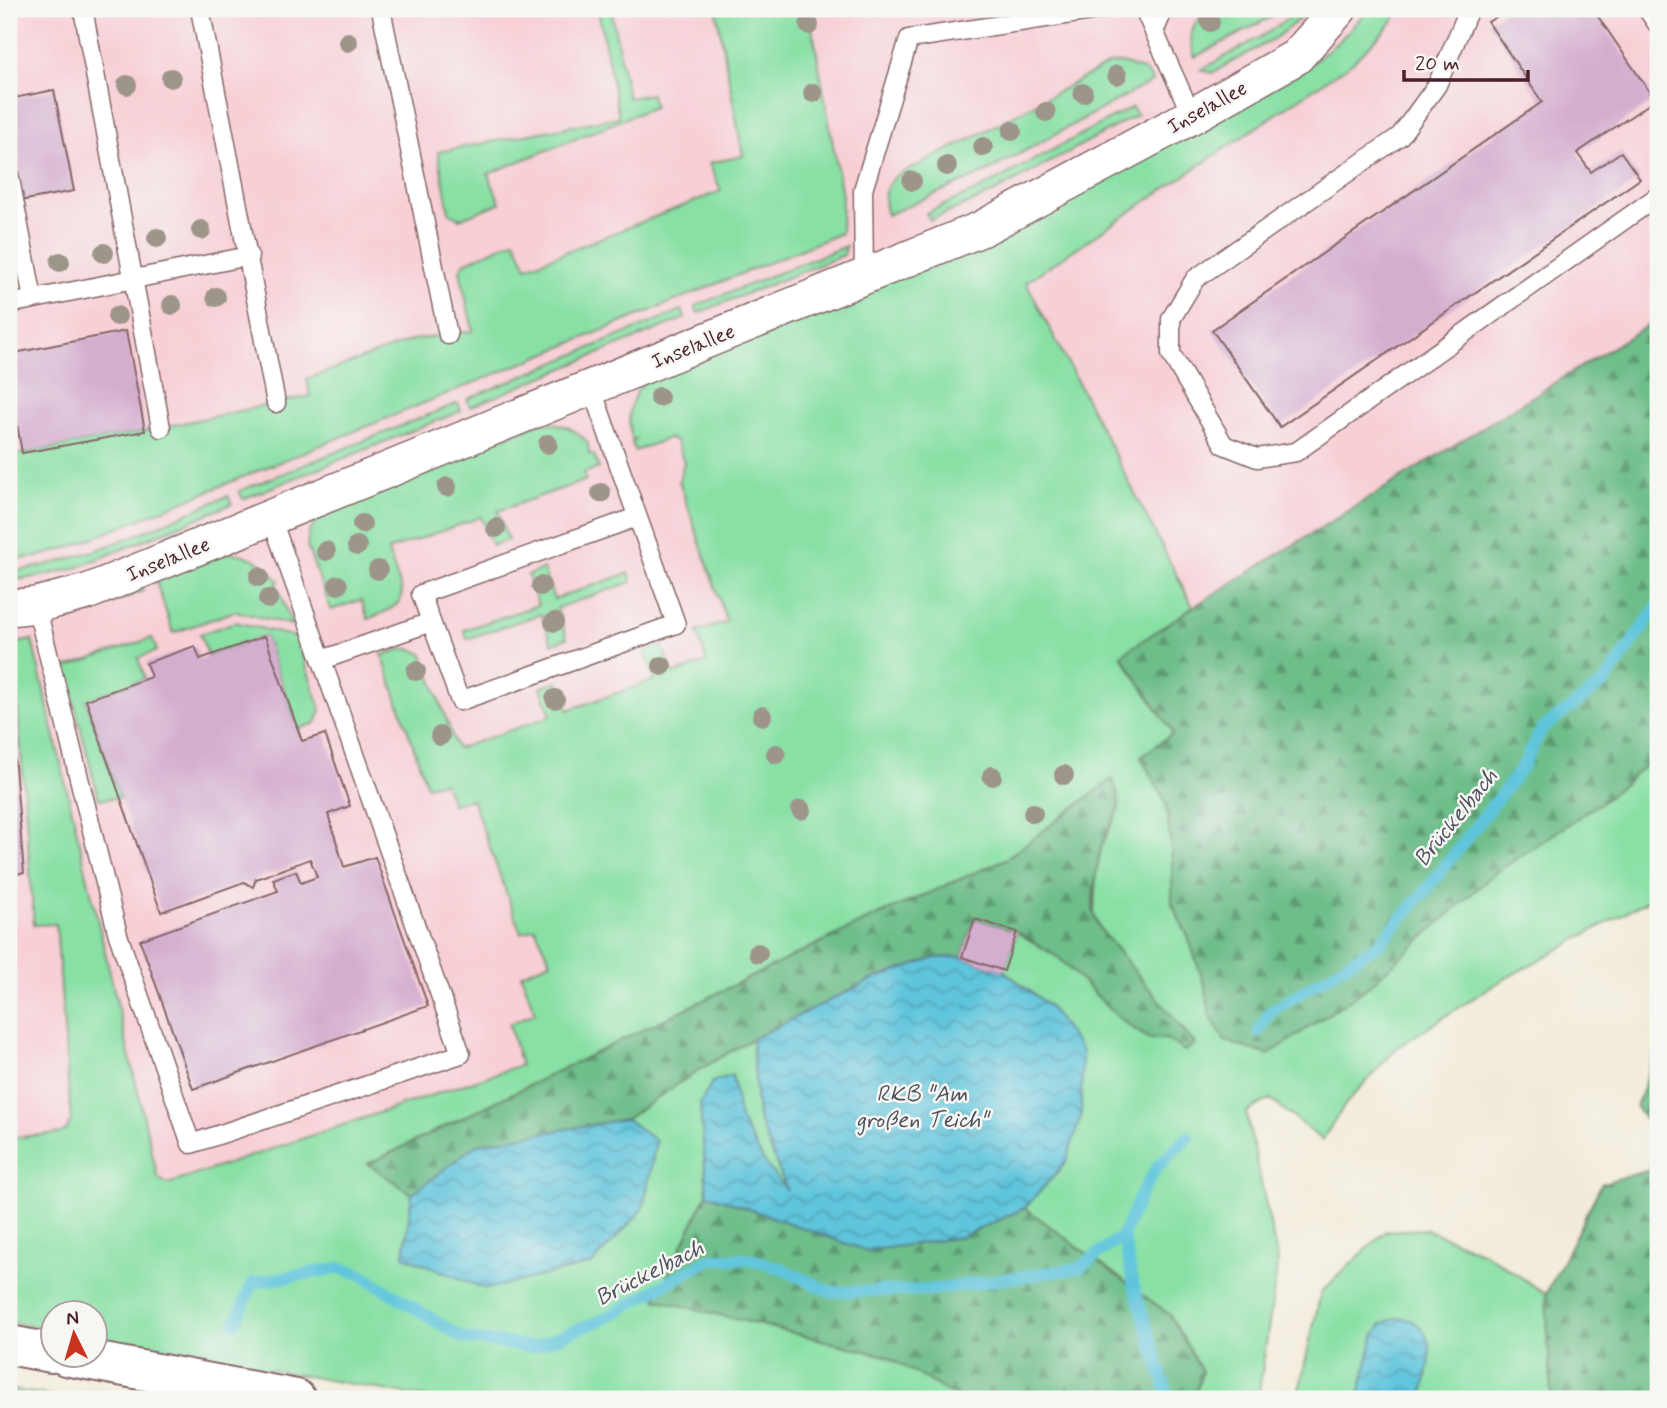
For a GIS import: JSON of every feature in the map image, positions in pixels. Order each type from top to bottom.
[{"type":"main road","points":[[9,1345],[38,1350]]},
{"type":"main road","points":[[108,1364],[296,1399]]},
{"type":"street","name":"Inselallee","points":[[23,607],[87,592],[981,229],[1296,57],[1339,9]]},
{"type":"lane","points":[[83,9],[161,428]]},
{"type":"lane","points":[[200,9],[276,402]]},
{"type":"lane","points":[[381,9],[448,335]]},
{"type":"lane","points":[[864,277],[863,190],[909,39],[1104,9]]},
{"type":"lane","points":[[1144,9],[1192,116]]},
{"type":"lane","points":[[1154,32],[1164,9]]},
{"type":"lane","points":[[1469,9],[1437,85],[1401,136],[1195,279],[1171,320],[1171,354],[1224,445],[1257,458],[1296,452],[1658,196]]},
{"type":"lane","points":[[1647,9],[1658,25]]},
{"type":"lane","points":[[9,174],[33,299]]},
{"type":"lane","points":[[9,304],[249,256]]},
{"type":"lane","points":[[591,387],[676,624],[460,701],[421,594],[637,517]]},
{"type":"lane","points":[[23,607],[118,935],[191,1144],[461,1054],[271,517]]},
{"type":"lane","points":[[321,660],[431,622]]},
{"type":"shaded area","points":[[9,9],[1658,9],[1658,314],[1653,322],[1193,607],[1121,655],[863,922],[316,1189],[9,1286]]},
{"type":"green space","points":[[598,9],[611,9],[628,98],[651,94],[654,107],[488,174],[500,203],[459,219],[449,212],[438,152],[619,117]]},
{"type":"green space","points":[[716,9],[809,9],[842,196],[841,233],[76,545],[37,557],[9,559],[9,456],[310,396],[307,379],[413,340],[473,331],[460,271],[464,263],[515,240],[527,267],[721,191],[709,163],[743,156]]},
{"type":"green space","points":[[1214,9],[1279,9],[1271,17],[1195,57],[1191,42],[1193,28]]},
{"type":"green space","points":[[1300,9],[1312,9],[1274,39],[1212,73],[1201,70],[1269,32]]},
{"type":"green space","points":[[1369,9],[1401,9],[1388,27],[1352,63],[1026,282],[1193,607],[1121,655],[1173,733],[1141,757],[1166,803],[1172,859],[1172,904],[1188,937],[1205,986],[1210,1016],[1495,873],[1606,799],[1658,755],[1658,895],[1497,983],[1398,1047],[1347,1102],[1322,1140],[1270,1099],[1246,1112],[1278,1261],[1258,1399],[1194,1399],[1202,1372],[1170,1315],[1025,1208],[1066,1162],[1081,1116],[1049,1006],[1004,971],[1017,932],[1059,958],[1120,1019],[1149,1039],[1166,1039],[1185,1051],[1100,929],[1094,914],[1096,874],[1102,845],[1119,810],[1112,779],[1006,859],[863,922],[368,1164],[412,1194],[404,1256],[592,1264],[643,1209],[656,1141],[626,1119],[697,1071],[752,1039],[758,1118],[788,1193],[766,1165],[739,1119],[732,1076],[700,1104],[707,1194],[657,1299],[886,1356],[960,1399],[434,1399],[108,1340],[108,1300],[38,1300],[38,1327],[9,1322],[9,1138],[61,1133],[67,1129],[71,1120],[56,924],[34,925],[15,672],[9,672],[9,628],[14,627],[17,643],[32,640],[158,1178],[168,1184],[521,1065],[509,1024],[535,1013],[521,974],[551,962],[535,928],[521,933],[472,799],[452,804],[444,782],[427,786],[382,655],[413,649],[423,655],[457,749],[551,716],[541,687],[558,682],[568,710],[655,680],[645,651],[662,645],[673,674],[707,662],[697,632],[727,622],[679,481],[684,462],[676,441],[669,438],[635,451],[632,443],[635,439],[632,440],[630,431],[630,409],[644,381],[1298,74],[1338,42]]},
{"type":"green space","points":[[1122,63],[1145,71],[1153,81],[986,172],[887,215],[885,194],[888,185],[896,176],[1109,64]]},
{"type":"green space","points":[[1132,107],[1137,115],[987,196],[930,220],[926,213],[982,188]]},
{"type":"green space","points":[[846,246],[844,255],[698,313],[695,306]]},
{"type":"green space","points":[[682,310],[685,318],[470,407],[467,399]]},
{"type":"green space","points":[[1658,314],[1658,755],[1606,799],[1495,873],[1364,990],[1268,1055],[1225,1041],[1210,1016],[1205,986],[1188,937],[1172,903],[1172,859],[1166,803],[1141,757],[1173,733],[1121,655],[1193,607],[1653,322]]},
{"type":"green space","points":[[458,403],[461,411],[243,499],[239,491]]},
{"type":"green space","points":[[542,422],[562,425],[578,433],[588,443],[589,454],[594,455],[599,468],[584,473],[586,480],[498,511],[508,540],[492,546],[481,517],[388,550],[402,594],[395,606],[384,612],[368,619],[361,600],[331,610],[307,546],[309,532],[324,512]]},
{"type":"green space","points":[[228,496],[232,504],[76,568],[9,581],[9,572],[66,560],[93,551]]},
{"type":"green space","points":[[229,552],[257,561],[279,581],[276,583],[292,625],[235,611],[173,633],[156,581]]},
{"type":"green space","points":[[543,569],[554,599],[629,573],[632,582],[557,608],[567,638],[552,644],[541,614],[467,639],[464,630],[538,605],[528,575]]},
{"type":"green space","points":[[141,586],[143,591],[70,620],[71,613]]},
{"type":"green space","points":[[235,622],[296,637],[321,710],[316,723],[298,729],[265,636],[208,656],[200,634]]},
{"type":"green space","points":[[152,638],[157,651],[138,658],[145,679],[86,700],[120,798],[99,799],[65,668]]},
{"type":"green space","points":[[1112,779],[1117,790],[1119,807],[1100,850],[1094,890],[1094,916],[1100,929],[1195,1044],[1185,1051],[1166,1039],[1149,1039],[1120,1019],[1059,958],[1017,932],[975,919],[962,957],[935,958],[871,980],[752,1039],[697,1071],[626,1119],[477,1144],[412,1194],[368,1164],[863,922],[1006,859]]},
{"type":"green space","points":[[1658,1046],[1658,1399],[1548,1399],[1551,1394],[1546,1294],[1602,1183],[1650,1170],[1655,1134],[1636,1107]]},
{"type":"green space","points":[[707,1194],[867,1250],[961,1237],[1025,1208],[1170,1315],[1202,1372],[1194,1399],[960,1399],[886,1356],[656,1299]]},
{"type":"green space","points":[[1426,1229],[1486,1254],[1546,1294],[1551,1394],[1548,1399],[1297,1399],[1321,1292],[1386,1231]]},
{"type":"green space","points":[[9,1389],[71,1399],[9,1399]]},
{"type":"water","name":"RKB \"Am großen Teich\"","points":[[962,957],[1004,971],[1049,1006],[1082,1051],[1081,1116],[1066,1162],[1025,1208],[961,1237],[867,1251],[707,1194],[700,1104],[712,1082],[732,1075],[740,1119],[766,1165],[787,1190],[758,1118],[752,1039],[871,980],[935,958]]},
{"type":"water","points":[[626,1119],[656,1141],[643,1209],[592,1264],[486,1289],[404,1256],[412,1194],[477,1144]]},
{"type":"water","points":[[1396,1318],[1413,1321],[1427,1336],[1429,1368],[1421,1399],[1358,1399],[1374,1336],[1382,1324]]},
{"type":"building","points":[[1509,9],[1593,9],[1655,100],[1577,153],[1591,172],[1621,152],[1640,179],[1280,427],[1212,330],[1542,102],[1488,22]]},
{"type":"building","points":[[54,90],[74,191],[9,203],[9,99]]},
{"type":"building","points":[[126,331],[145,431],[22,453],[9,378],[9,354]]},
{"type":"building","points":[[265,636],[302,741],[325,734],[350,806],[328,814],[344,867],[375,857],[428,1006],[193,1089],[140,940],[278,891],[273,879],[296,871],[301,883],[317,877],[310,859],[256,879],[253,887],[244,882],[161,912],[86,700],[151,677],[146,663],[195,646],[200,659]]},
{"type":"building","points":[[9,719],[24,873],[9,874]]},
{"type":"building","points":[[975,919],[1017,932],[1004,971],[962,957]]},
{"type":"waterway","name":"Brückelbach","points":[[1259,1031],[1270,1012],[1379,944],[1426,890],[1521,769],[1542,729],[1605,682],[1658,605]]},
{"type":"waterway","name":"Brückelbach","points":[[235,1323],[253,1283],[340,1268],[360,1274],[463,1338],[533,1347],[602,1320],[710,1259],[750,1259],[780,1268],[831,1292],[931,1290],[1079,1268],[1123,1235],[1140,1196],[1157,1167],[1188,1137]]},
{"type":"waterway","points":[[1123,1235],[1133,1283],[1169,1399]]}]
